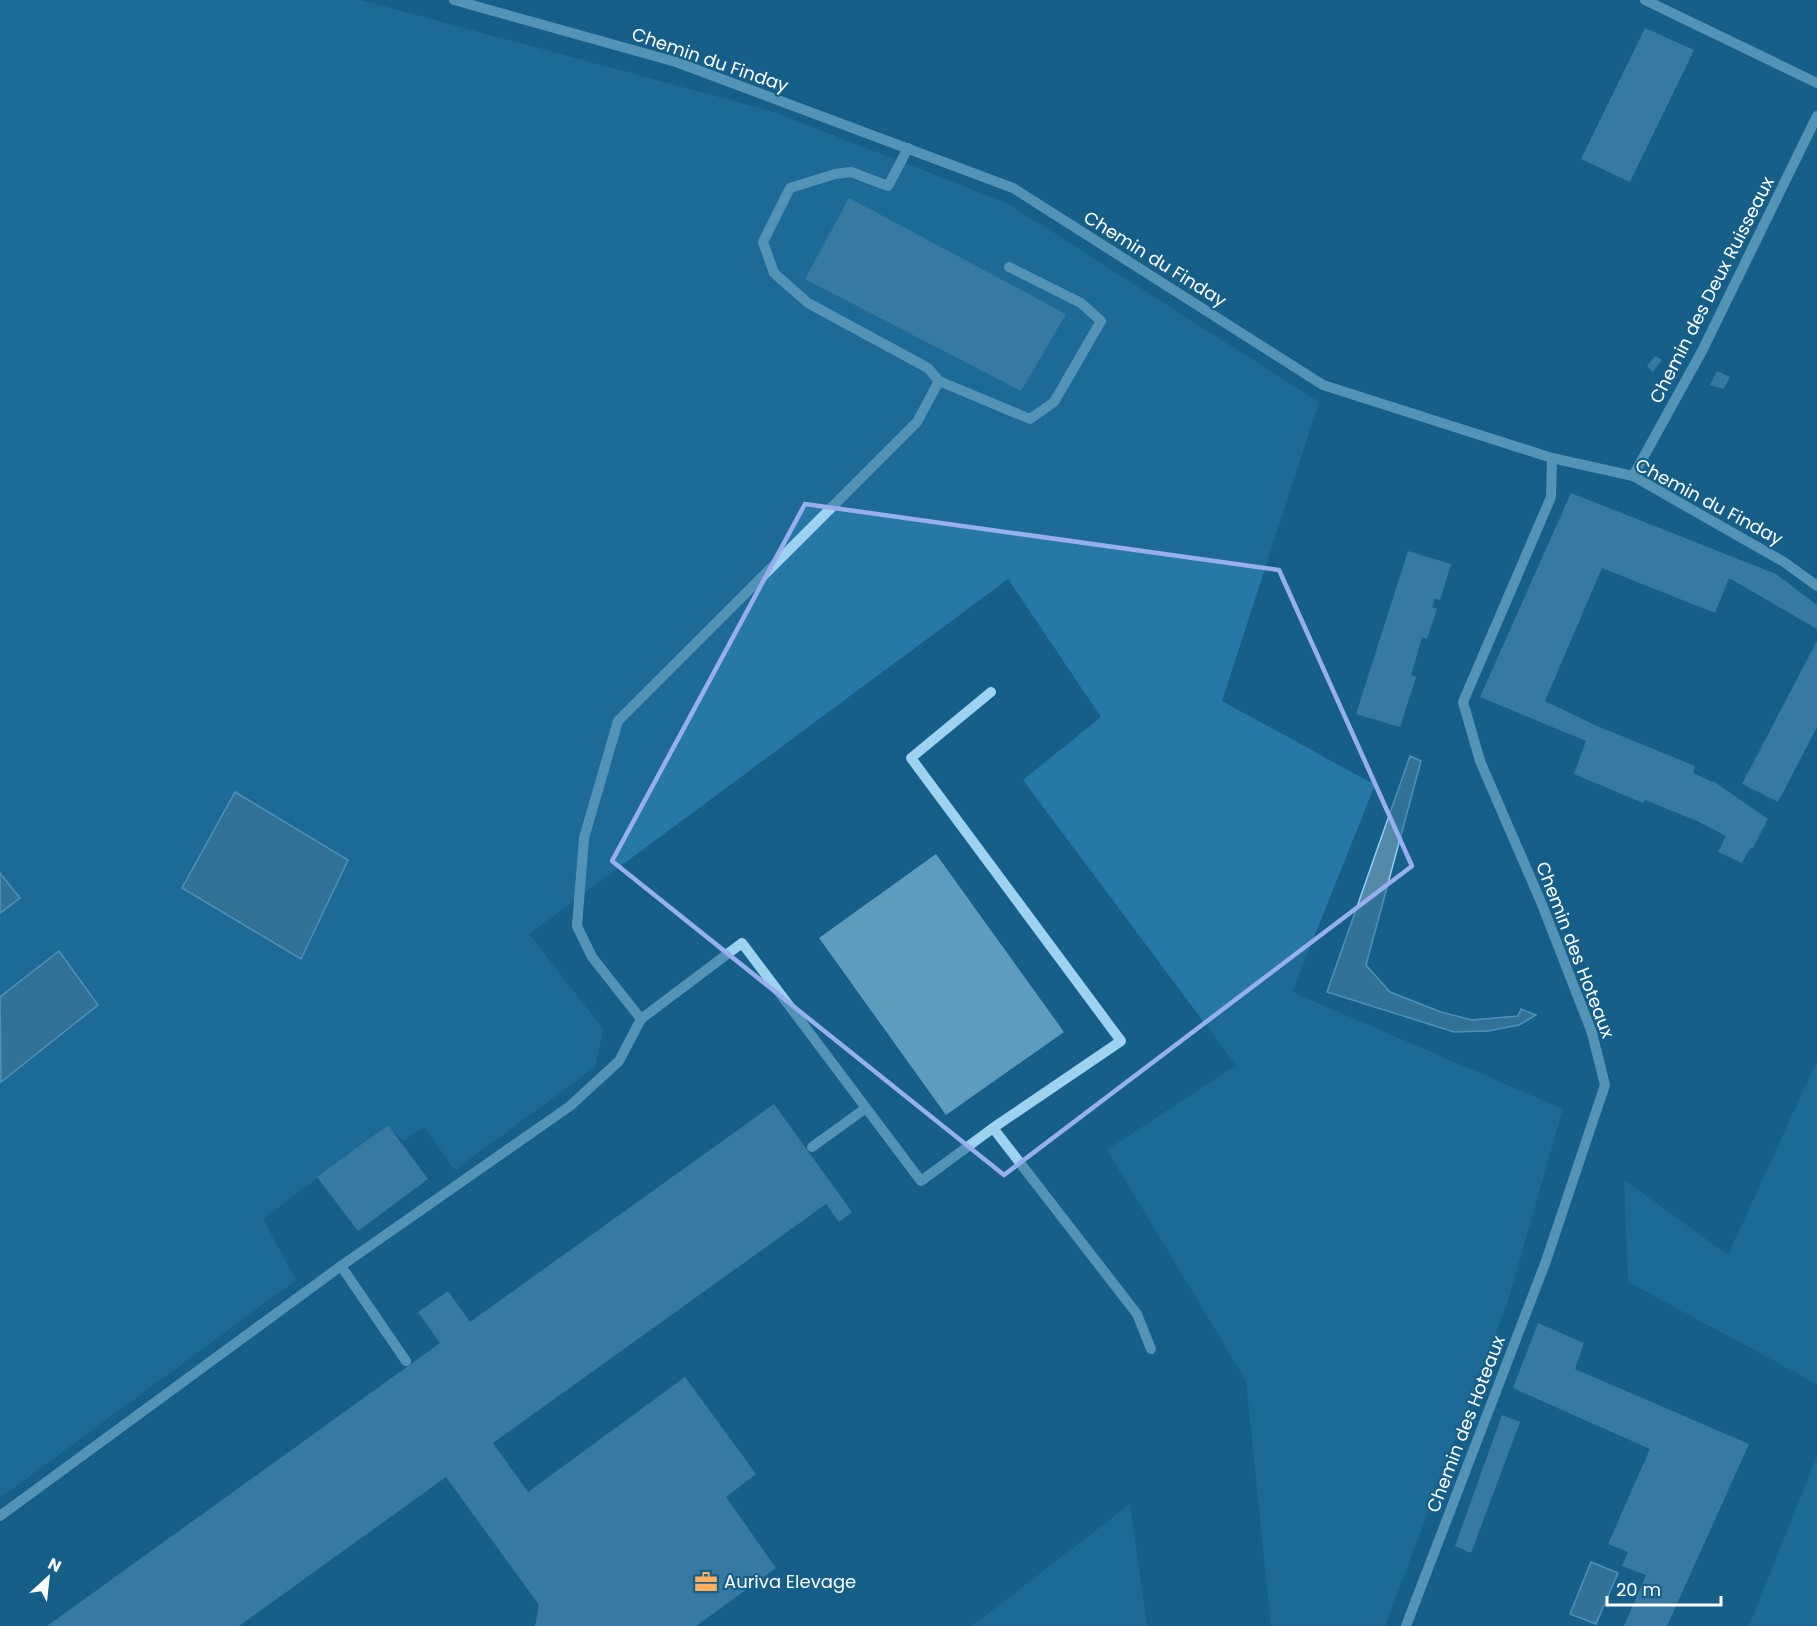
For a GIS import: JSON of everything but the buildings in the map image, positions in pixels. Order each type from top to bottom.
[{"type":"street","name":"Chemin du Finday","points":[[454,0],[676,62],[1013,188],[1323,385],[1552,458],[1633,476],[1784,562],[1817,586]]},
{"type":"street","points":[[1645,0],[1817,83]]},
{"type":"street","name":"Chemin des Deux Ruisseaux","points":[[1633,476],[1702,351],[1817,116]]},
{"type":"street","points":[[908,148],[888,186],[851,172],[835,174],[790,188],[764,242],[774,273],[808,303],[928,368],[939,381],[1030,419],[1054,402],[1101,321],[1081,303],[1010,267]]},
{"type":"street","points":[[641,1019],[592,957],[578,926],[584,838],[618,721],[917,422],[939,381]]},
{"type":"street","name":"Chemin des Hoteaux","points":[[1406,1626],[1546,1261],[1605,1085],[1592,1033],[1541,902],[1480,761],[1463,702],[1551,497],[1552,458]]},
{"type":"street","points":[[0,1516],[341,1266],[570,1106],[619,1061],[641,1019],[742,943],[921,1181],[993,1128],[1121,1041],[911,758],[991,692]]},
{"type":"street","points":[[812,1147],[866,1108]]},
{"type":"street","points":[[993,1128],[1137,1314],[1152,1349]]},
{"type":"street","points":[[341,1266],[406,1361]]},
{"type":"highlighted area","points":[[805,504],[1279,570],[1412,866],[1004,1175],[612,861]]},
{"type":"shaded area","points":[[0,0],[361,0],[774,112],[1007,203],[1319,402],[1222,701],[1375,785],[1292,992],[1563,1109],[1507,1304],[1385,1626],[1271,1626],[1246,1381],[1107,1150],[1236,1065],[1023,780],[1101,717],[1008,579],[529,934],[603,1029],[595,1067],[455,1170],[424,1127],[403,1141],[387,1125],[263,1219],[296,1280],[0,1498]]},
{"type":"shaded area","points":[[1410,756],[1421,761],[1366,965],[1390,992],[1441,1012],[1472,1020],[1518,1016],[1521,1009],[1536,1015],[1519,1025],[1488,1031],[1454,1032],[1327,992]]},
{"type":"shaded area","points":[[235,792],[348,860],[301,959],[182,888]]},
{"type":"shaded area","points":[[0,873],[20,898],[0,913]]},
{"type":"shaded area","points":[[59,951],[98,1005],[1,1082],[0,997]]},
{"type":"shaded area","points":[[1817,1061],[1817,1384],[1628,1282],[1624,1180],[1728,1255]]},
{"type":"shaded area","points":[[1817,1456],[1817,1626],[1749,1626]]},
{"type":"shaded area","points":[[1130,1504],[1147,1626],[972,1626]]},
{"type":"shaded area","points":[[1591,1562],[1618,1573],[1596,1624],[1570,1614]]},
{"type":"place","name":"Auriva Elevage","points":[[706,1582]]}]
